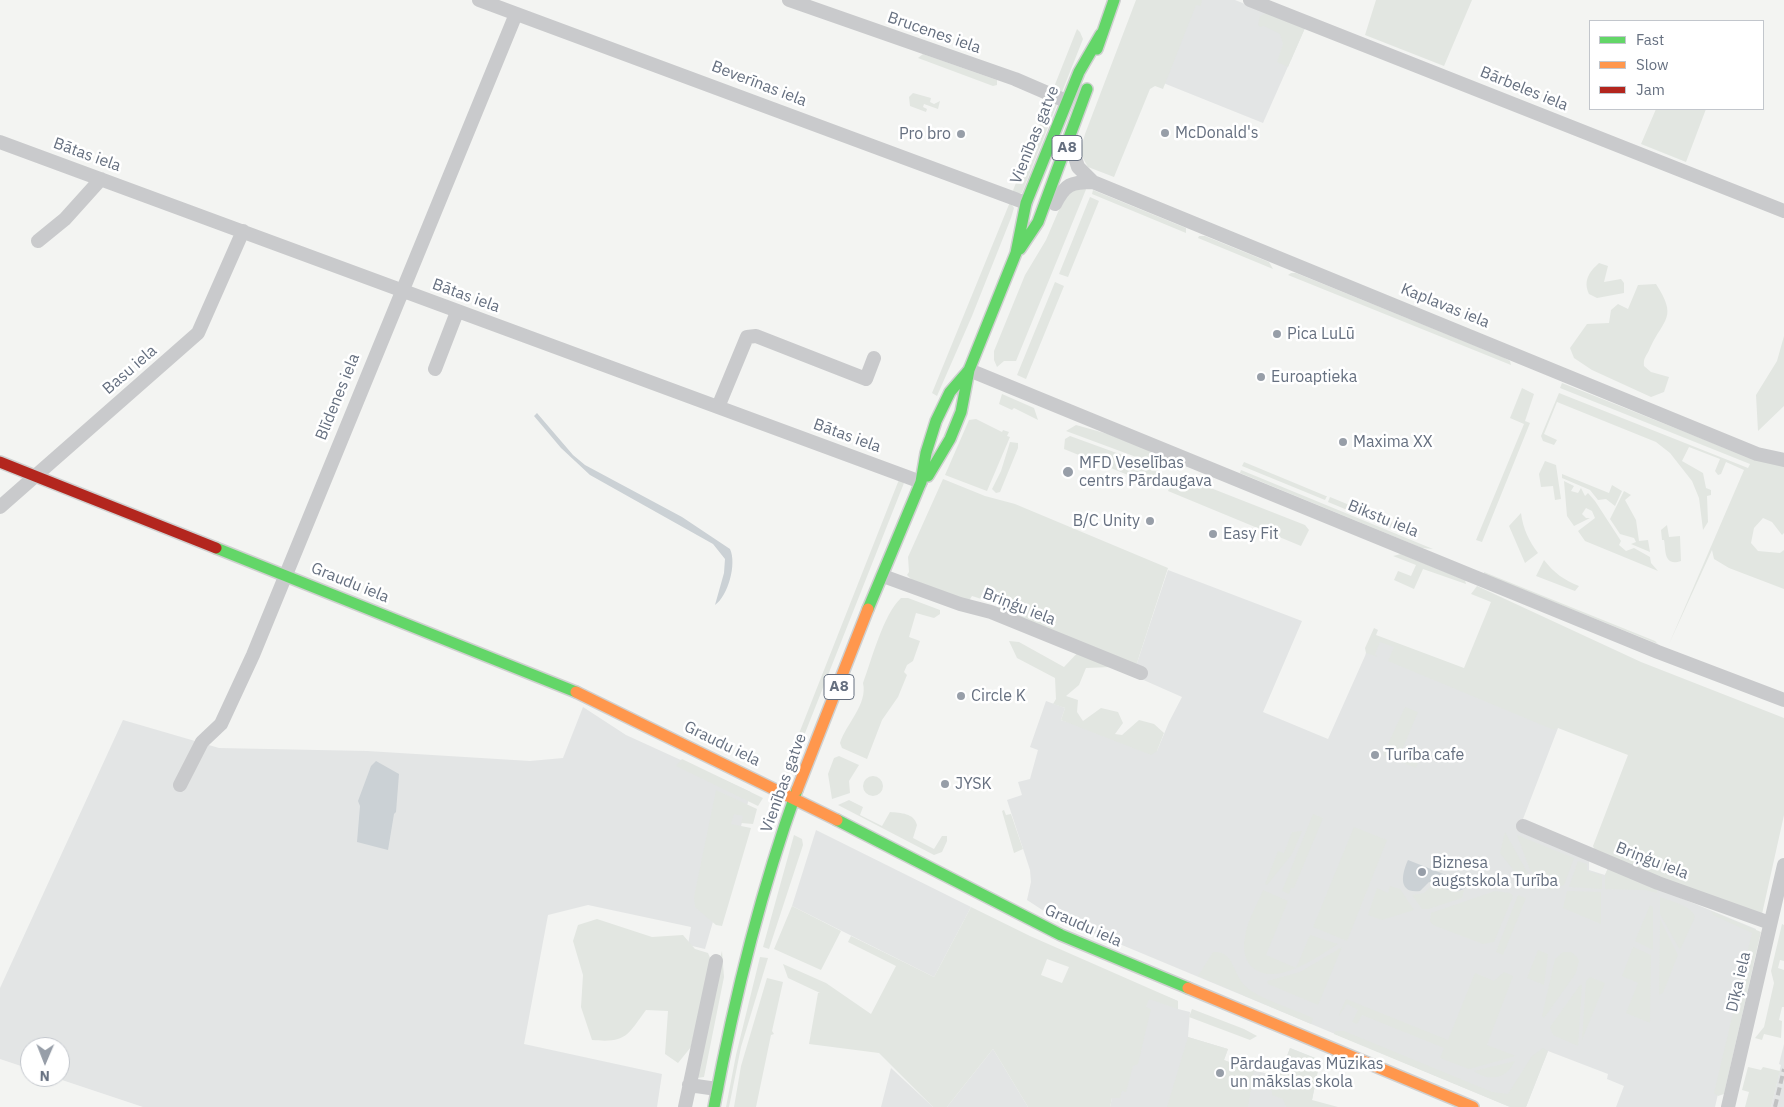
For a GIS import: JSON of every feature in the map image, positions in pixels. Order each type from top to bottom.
[{"type":"main road","name":"Vienības gatve","points":[[1016,253],[1038,222],[1070,141],[1090,79],[1101,34],[1114,0]]},
{"type":"main road","name":"Vienības gatve","points":[[921,482],[938,462],[962,410],[969,388],[969,370],[1016,253],[1026,203],[1066,101],[1079,72],[1101,34]]},
{"type":"main road","name":"Vienības gatve","points":[[714,1107],[755,925],[794,798],[921,482],[924,456],[944,403],[954,384],[969,370]]},
{"type":"main road","name":"Graudu iela","points":[[0,462],[590,697],[794,798],[1061,935],[1473,1107]]},
{"type":"street","name":"Beverīnas iela","points":[[479,0],[1026,203]]},
{"type":"street","name":"Brucenes iela","points":[[789,0],[1015,79],[1066,101]]},
{"type":"street","name":"Bārbeles iela","points":[[1254,1],[1784,211]]},
{"type":"street","name":"Blīdenes iela","points":[[180,784],[202,742],[221,724],[252,655],[516,14]]},
{"type":"street","name":"Kaplavas iela","points":[[1070,141],[1078,167],[1093,182],[1758,454],[1784,460]]},
{"type":"street","name":"Bātas iela","points":[[0,142],[921,482]]},
{"type":"street","points":[[38,241],[65,219],[101,179]]},
{"type":"street","points":[[1038,222],[1054,206],[1062,190],[1077,182],[1093,182]]},
{"type":"street","name":"Basu iela","points":[[0,507],[198,333],[243,231]]},
{"type":"street","points":[[435,369],[457,312]]},
{"type":"street","points":[[718,407],[747,337],[756,336],[866,379],[874,358]]},
{"type":"street","name":"Bikstu iela","points":[[969,370],[1658,652],[1784,700]]},
{"type":"street","name":"Briņģu iela","points":[[882,576],[960,604],[991,612],[1141,673]]},
{"type":"street","name":"Briņģu iela","points":[[1523,826],[1658,883],[1770,923]]},
{"type":"street","name":"Dīķa iela","points":[[1728,1107],[1784,865]]},
{"type":"street","points":[[685,1107],[688,1085],[716,961]]},
{"type":"street","points":[[688,1085],[717,1089]]},
{"type":"shaded area","points":[[1136,0],[1202,0],[1201,6],[1196,5],[1163,89],[1155,86],[1150,89],[1114,177],[1088,167],[1080,153],[1085,134]]},
{"type":"shaded area","points":[[1158,0],[1235,0],[1305,28],[1263,123],[1131,70]]},
{"type":"shaded area","points":[[1376,0],[1472,0],[1444,66],[1365,35]]},
{"type":"shaded area","points":[[1267,13],[1305,28],[1288,67],[1277,62],[1283,44],[1280,34],[1258,25],[1260,16]]},
{"type":"shaded area","points":[[1077,29],[1083,39],[1022,193],[1012,193]]},
{"type":"shaded area","points":[[923,54],[997,80],[997,85],[993,86],[918,58]]},
{"type":"shaded area","points":[[913,93],[931,98],[930,102],[934,104],[940,101],[938,109],[924,104],[923,107],[927,109],[926,112],[910,106],[909,97]]},
{"type":"shaded area","points":[[1656,110],[1706,110],[1686,162],[1641,144]]},
{"type":"shaded area","points":[[1087,187],[1016,361],[1004,361],[997,367],[994,360],[994,351],[1025,275],[1046,240],[1064,198],[1071,190]]},
{"type":"shaded area","points":[[1093,190],[1186,228],[1186,233],[1092,194]]},
{"type":"shaded area","points":[[1090,197],[1099,201],[1068,277],[1059,274]]},
{"type":"shaded area","points":[[1010,202],[1014,208],[1011,218],[972,316],[937,396],[932,393]]},
{"type":"shaded area","points":[[1199,236],[1205,236],[1269,262],[1273,269],[1198,238]]},
{"type":"shaded area","points":[[1599,263],[1608,266],[1604,282],[1621,279],[1624,283],[1624,293],[1597,298],[1589,294],[1587,289],[1588,277]]},
{"type":"shaded area","points":[[1296,273],[1503,357],[1510,361],[1511,365],[1288,275]]},
{"type":"shaded area","points":[[1055,282],[1064,286],[1026,379],[1017,375]]},
{"type":"shaded area","points":[[1656,284],[1666,304],[1666,318],[1645,358],[1644,366],[1651,372],[1669,377],[1664,392],[1651,397],[1592,370],[1574,358],[1570,348],[1587,324],[1609,323],[1611,310],[1618,304],[1628,309],[1638,285]]},
{"type":"shaded area","points":[[1784,336],[1784,406],[1758,431],[1756,395],[1777,361]]},
{"type":"shaded area","points":[[1562,383],[1753,459],[1784,466],[1784,533],[1782,535],[1772,522],[1763,518],[1754,528],[1751,543],[1758,551],[1780,553],[1784,550],[1784,589],[1729,568],[1714,559],[1712,550],[1669,644],[1744,470],[1726,462],[1721,474],[1718,475],[1715,471],[1720,459],[1689,447],[1682,461],[1703,473],[1706,488],[1711,490],[1711,495],[1707,496],[1708,522],[1703,530],[1699,498],[1692,481],[1670,453],[1656,442],[1557,402],[1544,434],[1557,440],[1554,445],[1543,441],[1541,436],[1559,393],[1748,468],[1750,464],[1560,388]]},
{"type":"shaded area","points":[[1522,388],[1534,394],[1525,421],[1530,423],[1482,542],[1476,540],[1524,424],[1510,418]]},
{"type":"shaded area","points":[[1002,394],[1034,408],[1038,420],[1014,408],[1012,410],[999,404]]},
{"type":"shaded area","points":[[537,413],[573,455],[585,465],[682,517],[730,549],[732,571],[720,601],[715,605],[724,573],[725,559],[713,544],[590,475],[561,448],[534,416]]},
{"type":"shaded area","points":[[976,419],[1002,432],[1003,430],[1009,432],[1007,436],[1010,437],[987,491],[945,475],[969,420]]},
{"type":"shaded area","points":[[1076,425],[1108,434],[1148,450],[1165,464],[1163,467],[1066,431]]},
{"type":"shaded area","points":[[1070,436],[1158,468],[1161,472],[1155,486],[1064,449],[1065,439]]},
{"type":"shaded area","points":[[1010,442],[1018,443],[1018,448],[1000,492],[996,493],[992,489],[1001,471]]},
{"type":"shaded area","points":[[1545,461],[1556,465],[1561,499],[1555,500],[1553,486],[1541,487],[1539,474]]},
{"type":"shaded area","points":[[1244,462],[1327,496],[1325,500],[1242,466]]},
{"type":"shaded area","points":[[1241,470],[1433,549],[1422,548],[1240,473]]},
{"type":"shaded area","points":[[1175,474],[1305,525],[1309,530],[1301,546],[1168,491]]},
{"type":"shaded area","points":[[1562,474],[1609,493],[1612,485],[1622,491],[1615,506],[1606,499],[1598,500],[1590,490],[1562,478]]},
{"type":"shaded area","points":[[900,477],[904,483],[792,766],[787,764]]},
{"type":"shaded area","points":[[943,479],[985,496],[1015,504],[1168,568],[1136,666],[1086,668],[1079,685],[1066,696],[1078,700],[1077,712],[1083,721],[1101,708],[1118,712],[1123,723],[1115,734],[1122,735],[1139,720],[1154,724],[1164,733],[1157,751],[1151,755],[1061,720],[1065,708],[1053,704],[1056,699],[1055,678],[1017,658],[1009,641],[1019,642],[1064,667],[1083,647],[1006,614],[994,603],[972,596],[967,604],[914,582],[907,575],[909,572],[908,557]]},
{"type":"shaded area","points":[[1564,481],[1574,486],[1571,491],[1578,493],[1581,488],[1585,496],[1588,493],[1595,501],[1621,541],[1619,545],[1626,551],[1634,548],[1650,557],[1651,563],[1658,571],[1585,541],[1578,531],[1595,518],[1592,511],[1586,508],[1582,514],[1586,518],[1590,518],[1574,526],[1567,516]]},
{"type":"shaded area","points":[[1624,491],[1631,495],[1625,500],[1636,520],[1639,541],[1648,540],[1650,552],[1631,544],[1636,542],[1634,538],[1620,534],[1610,519]]},
{"type":"shaded area","points":[[1330,497],[1410,530],[1408,535],[1328,502]]},
{"type":"shaded area","points":[[1521,513],[1527,534],[1538,553],[1525,563],[1509,526]]},
{"type":"shaded area","points":[[1667,525],[1669,537],[1680,536],[1681,561],[1671,562],[1666,556],[1661,530]]},
{"type":"shaded area","points":[[1401,554],[1465,580],[1466,584],[1423,569],[1414,589],[1394,580],[1398,571],[1411,576],[1416,565],[1393,556]]},
{"type":"shaded area","points":[[1544,560],[1560,576],[1579,586],[1575,591],[1536,576]]},
{"type":"shaded area","name":"Biznesa augstskola Turība","points":[[1168,570],[1302,621],[1263,712],[1328,739],[1365,656],[1371,636],[1459,670],[1558,728],[1523,819],[1525,820],[1520,832],[1589,860],[1589,870],[1605,875],[1608,868],[1756,929],[1715,1107],[1616,1107],[1624,1086],[1607,1079],[1608,1074],[1548,1051],[1526,1107],[1510,1107],[1062,920],[1061,913],[1053,910],[1050,915],[1027,900],[1031,882],[1030,870],[1007,800],[1022,795],[1018,782],[1030,779],[1038,750],[1030,747],[1046,701],[1065,708],[1061,720],[1157,751],[1182,697],[1139,678],[1136,666]]},
{"type":"shaded area","points":[[1484,572],[1655,641],[1658,644],[1484,574]]},
{"type":"shaded area","points":[[1477,586],[1641,662],[1784,718],[1784,815],[1762,914],[1655,877],[1595,851],[1593,846],[1628,755],[1558,728],[1554,730],[1388,661],[1394,647],[1380,642],[1375,654],[1378,657],[1366,653],[1365,648],[1374,628],[1378,630],[1376,635],[1464,668],[1491,602],[1471,594]]},
{"type":"shaded area","points":[[901,598],[908,598],[940,610],[940,614],[934,618],[916,613],[909,637],[920,641],[913,661],[907,665],[904,672],[907,675],[898,697],[882,720],[867,759],[842,748],[840,743],[860,706],[864,691],[863,683],[883,626]]},
{"type":"shaded area","points":[[583,707],[626,735],[751,792],[705,949],[688,945],[691,927],[588,905],[548,915],[524,1044],[662,1074],[657,1107],[143,1107],[70,1083],[70,1037],[20,1037],[20,1066],[0,1059],[0,988],[123,720],[219,748],[367,751],[530,761],[563,758]]},
{"type":"shaded area","points":[[1405,707],[1418,712],[1400,755],[1418,763],[1416,768],[1383,755]]},
{"type":"shaded area","points":[[839,756],[859,765],[849,781],[850,793],[832,799],[828,774],[834,758]]},
{"type":"shaded area","points":[[682,759],[763,798],[758,806],[676,766]]},
{"type":"shaded area","points":[[376,761],[399,774],[396,812],[394,814],[388,850],[357,842],[360,806],[358,801],[371,766]]},
{"type":"shaded area","points":[[873,776],[880,779],[883,786],[880,793],[873,796],[866,793],[863,786],[866,779]]},
{"type":"shaded area","points":[[716,790],[757,809],[753,824],[741,823],[743,816],[734,814],[731,824],[751,828],[722,926],[716,925],[695,907],[694,897]]},
{"type":"shaded area","points":[[849,800],[863,807],[860,815],[882,826],[890,812],[903,813],[910,816],[917,825],[913,838],[934,849],[942,836],[947,836],[942,852],[934,855],[838,805]]},
{"type":"shaded area","points":[[1004,810],[1006,815],[1011,814],[1023,849],[1014,853],[1002,811]]},
{"type":"shaded area","points":[[1313,814],[1323,818],[1294,888],[1291,888],[1289,894],[1282,891]]},
{"type":"shaded area","points":[[1354,827],[1387,840],[1347,941],[1313,927]]},
{"type":"shaded area","points":[[816,830],[971,907],[934,977],[792,906]]},
{"type":"shaded area","points":[[1302,831],[1292,854],[1267,885],[1265,884],[1278,851],[1284,853],[1292,832]]},
{"type":"shaded area","points":[[1505,832],[1527,872],[1544,889],[1520,888],[1512,868],[1500,853]]},
{"type":"shaded area","points":[[794,835],[802,839],[803,845],[769,949],[763,947]]},
{"type":"shaded area","points":[[1517,835],[1574,858],[1564,885],[1550,890],[1530,870]]},
{"type":"shaded area","points":[[1408,860],[1469,884],[1465,888],[1455,891],[1429,882],[1420,891],[1413,891],[1408,889],[1403,882]]},
{"type":"shaded area","points":[[1578,861],[1587,864],[1587,871],[1602,875],[1602,889],[1569,887]]},
{"type":"shaded area","points":[[1608,868],[1657,888],[1657,893],[1645,890],[1605,889],[1605,875]]},
{"type":"shaded area","points":[[1433,884],[1456,892],[1464,890],[1462,898],[1428,909],[1422,909],[1412,895],[1424,893]]},
{"type":"shaded area","points":[[1390,886],[1400,889],[1414,910],[1382,920],[1368,915],[1377,888],[1388,893]]},
{"type":"shaded area","points":[[1263,890],[1288,901],[1266,955],[1296,968],[1310,935],[1338,944],[1307,963],[1295,969],[1283,973],[1271,974],[1260,972],[1251,966],[1245,953],[1245,937],[1250,919]]},
{"type":"shaded area","points":[[1495,891],[1510,893],[1513,896],[1494,942],[1483,944],[1433,925],[1430,921],[1431,913]]},
{"type":"shaded area","points":[[1567,891],[1601,892],[1601,924],[1563,908]]},
{"type":"shaded area","points":[[1518,895],[1526,898],[1503,955],[1496,952]]},
{"type":"shaded area","points":[[1660,897],[1685,907],[1695,917],[1680,950],[1660,914]]},
{"type":"shaded area","points":[[1650,905],[1653,907],[1653,950],[1635,941]]},
{"type":"shaded area","points":[[792,906],[841,931],[821,970],[774,949]]},
{"type":"shaded area","points":[[971,907],[1030,936],[1178,1001],[1178,1009],[1149,999],[1146,1007],[1151,1009],[1138,1064],[1133,1066],[1126,1092],[1122,1091],[1120,1098],[1112,1098],[1110,1107],[1028,1107],[993,1049],[947,1107],[933,1107],[879,1053],[809,1044],[818,993],[820,993],[788,978],[783,964],[826,983],[871,1014],[896,966],[848,942],[851,936],[934,977]],"holes":[[[1047,959],[1069,967],[1062,983],[1041,975]]]},
{"type":"shaded area","points":[[1711,911],[1761,932],[1724,1094],[1718,1096],[1714,1093],[1752,933],[1713,915]]},
{"type":"shaded area","points":[[597,919],[652,937],[683,935],[695,949],[708,953],[711,960],[691,1047],[678,1063],[665,1054],[668,1011],[646,1010],[625,1036],[612,1040],[592,1040],[581,1007],[583,975],[573,941],[578,925]]},
{"type":"shaded area","points":[[1660,919],[1678,955],[1663,993],[1659,995]]},
{"type":"shaded area","points":[[1782,924],[1784,925],[1784,961],[1780,960],[1778,968],[1784,970],[1784,1007],[1782,1007],[1779,1020],[1782,1021],[1781,1038],[1764,1034],[1762,1040],[1755,1038],[1764,1027],[1774,983],[1771,971]]},
{"type":"shaded area","points":[[1342,947],[1318,1005],[1268,984],[1267,981],[1300,972]]},
{"type":"shaded area","points":[[1633,947],[1651,955],[1650,1023],[1626,1013],[1638,983],[1622,976]]},
{"type":"shaded area","points":[[1538,950],[1548,954],[1544,985],[1527,978]]},
{"type":"shaded area","points":[[722,951],[724,977],[704,1077],[697,1078],[711,993]]},
{"type":"shaded area","points":[[1213,952],[1220,952],[1229,959],[1245,986],[1267,999],[1313,1018],[1311,1024],[1198,976]]},
{"type":"shaded area","points":[[1563,952],[1571,952],[1577,957],[1579,961],[1576,973],[1544,1018],[1542,1016],[1555,959]]},
{"type":"shaded area","points":[[760,957],[768,958],[741,1047],[729,1107],[726,1107],[736,1055]]},
{"type":"shaded area","points":[[1504,972],[1513,976],[1487,1045],[1516,1056],[1469,1069],[1440,1058],[1444,1048],[1362,1015],[1357,1024],[1352,1022],[1358,1010],[1347,1004],[1338,1017],[1346,999],[1448,1040],[1475,973],[1494,981]]},
{"type":"shaded area","points":[[1590,977],[1605,983],[1582,1040],[1586,981]]},
{"type":"shaded area","points":[[767,978],[783,982],[772,1031],[774,1034],[771,1035],[756,1107],[734,1107],[741,1066]]},
{"type":"shaded area","points":[[1136,984],[1178,1001],[1178,1009],[1190,1012],[1188,1037],[1228,1049],[1224,1060],[1235,1065],[1279,1077],[1290,1048],[1320,1060],[1312,1107],[1110,1107]]},
{"type":"shaded area","points":[[1580,985],[1582,985],[1578,1046],[1553,1035],[1550,1027]]},
{"type":"shaded area","points":[[1192,1009],[1257,1036],[1250,1040],[1189,1017]]},
{"type":"shaded area","points":[[1335,1031],[1344,1031],[1492,1092],[1508,1094],[1532,1056],[1543,1048],[1548,1051],[1526,1107],[1510,1107],[1334,1034]]},
{"type":"shaded area","name":"Pārdaugavas Mūzikas un mākslas skola","points":[[1188,1037],[1228,1049],[1224,1060],[1254,1071],[1248,1107],[1167,1107]]},
{"type":"shaded area","points":[[1784,1044],[1784,1107],[1771,1107],[1781,1065],[1779,1064]]},
{"type":"shaded area","points":[[1290,1048],[1320,1060],[1312,1100],[1338,1107],[1286,1107],[1283,1099],[1272,1095],[1271,1075],[1279,1077]]},
{"type":"shaded area","points":[[993,1049],[1028,1107],[947,1107]]},
{"type":"shaded area","points":[[1515,1061],[1512,1067],[1498,1077],[1486,1077],[1474,1071]]},
{"type":"shaded area","points":[[1748,1067],[1761,1070],[1763,1067],[1780,1071],[1771,1107],[1745,1107],[1749,1092],[1742,1090]]},
{"type":"shaded area","points":[[891,1068],[933,1107],[881,1107]]},
{"type":"railway","points":[[1775,1107],[1784,1069]]},
{"type":"traffic: fast","points":[[1097,49],[1114,0]]},
{"type":"traffic: fast","points":[[928,476],[950,439],[961,412],[969,370],[1016,253],[1026,203],[1079,72],[1101,34]]},
{"type":"traffic: fast","points":[[1020,249],[1038,222],[1087,89]]},
{"type":"traffic: fast","points":[[868,609],[921,482],[926,453],[936,421],[950,392],[969,370]]},
{"type":"traffic: fast","points":[[216,548],[576,692]]},
{"type":"traffic: fast","points":[[714,1107],[730,1026],[749,947],[771,868],[797,790]]},
{"type":"traffic: fast","points":[[837,820],[1061,935],[1188,988]]},
{"type":"traffic: slow","points":[[797,790],[868,609]]},
{"type":"traffic: slow","points":[[576,692],[837,820]]},
{"type":"traffic: slow","points":[[1188,988],[1473,1107]]},
{"type":"traffic: jam","points":[[0,462],[216,548]]},
{"type":"place","name":"McDonald's","points":[[1165,133]]},
{"type":"place","name":"Pro bro","points":[[961,134]]},
{"type":"place","name":"Pica LuLū","points":[[1277,334]]},
{"type":"place","name":"Euroaptieka","points":[[1261,377]]},
{"type":"place","name":"Maxima XX","points":[[1343,442]]},
{"type":"place","name":"MFD Veselības centrs Pārdaugava","points":[[1068,472]]},
{"type":"place","name":"B/C Unity","points":[[1150,521]]},
{"type":"place","name":"Easy Fit","points":[[1213,534]]},
{"type":"place","name":"Circle K","points":[[961,696]]},
{"type":"place","name":"Turība cafe","points":[[1375,755]]},
{"type":"place","name":"JYSK","points":[[945,784]]},
{"type":"place","name":"Biznesa augstskola Turība","points":[[1422,872]]},
{"type":"place","name":"Pārdaugavas Mūzikas un mākslas skola","points":[[1220,1073]]}]
